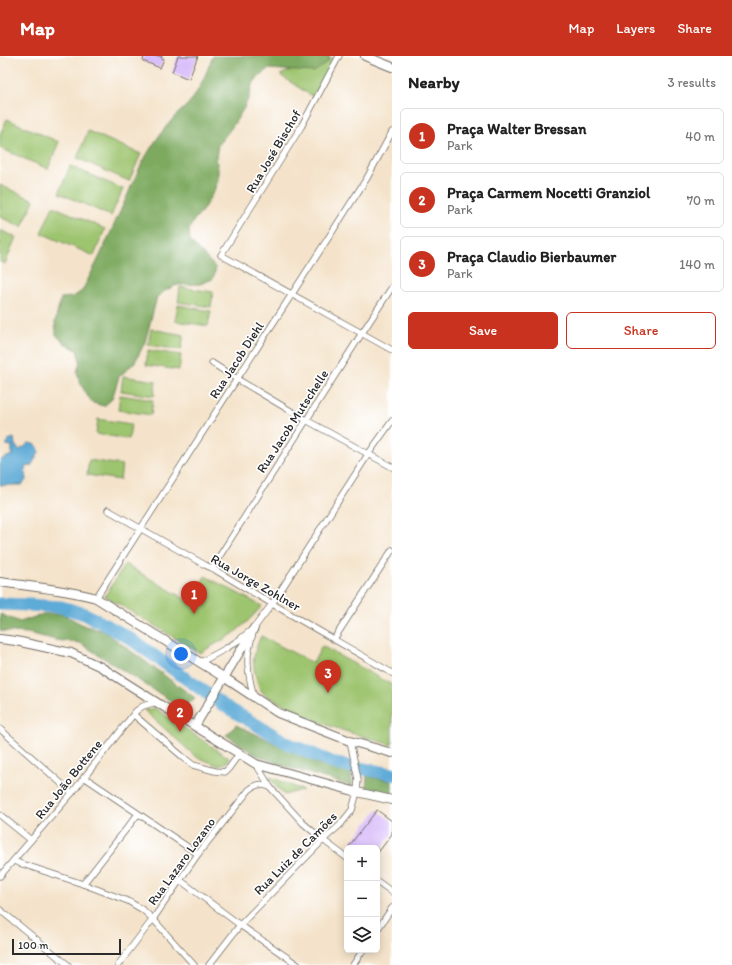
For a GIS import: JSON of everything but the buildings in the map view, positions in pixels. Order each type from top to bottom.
[{"type":"main road","points":[[365,56],[392,67]]},
{"type":"main road","points":[[0,582],[57,589],[96,598],[225,678],[278,713],[350,741],[392,753]]},
{"type":"main road","points":[[195,726],[254,628]]},
{"type":"main road","points":[[0,638],[71,653],[101,667],[256,764],[357,792],[392,800]]},
{"type":"street","name":"Rua José Bischof","points":[[292,293],[221,255],[301,127],[339,56]]},
{"type":"street","name":"Rua Jacob Diehl","points":[[96,598],[367,178],[392,132]]},
{"type":"street","name":"Rua Jacob Mutschelle","points":[[212,568],[392,287]]},
{"type":"street","points":[[292,293],[392,350]]},
{"type":"street","points":[[212,363],[306,420],[369,453],[392,467]]},
{"type":"street","points":[[199,663],[225,649],[254,628],[272,604],[369,453],[392,421]]},
{"type":"street","name":"Rua Jorge Zohlner","points":[[108,510],[212,568],[392,673]]},
{"type":"street","points":[[334,639],[392,550]]},
{"type":"street","points":[[254,628],[248,653],[250,683],[254,697]]},
{"type":"street","name":"Rua João Bottene","points":[[0,876],[72,793],[134,715],[143,706],[156,702]]},
{"type":"street","points":[[134,715],[193,765],[225,772],[239,754]]},
{"type":"street","points":[[0,729],[72,793]]},
{"type":"street","name":"Rua Luiz de Camões","points":[[209,965],[240,925],[323,840],[340,825],[352,810],[357,792],[358,779],[350,741]]},
{"type":"street","points":[[256,764],[270,787],[303,823],[344,856]]},
{"type":"street","points":[[84,777],[198,854]]},
{"type":"street","name":"Rua Lazaro Lozano","points":[[118,965],[153,919],[198,854],[249,790],[256,784],[270,787]]},
{"type":"street","points":[[83,884],[138,814]]},
{"type":"street","points":[[0,815],[32,840]]},
{"type":"street","points":[[13,861],[83,884],[128,901],[143,910],[153,919],[194,965]]},
{"type":"street","points":[[180,880],[240,925],[298,965]]},
{"type":"street","points":[[380,883],[392,892]]},
{"type":"street","points":[[380,926],[392,908]]},
{"type":"street","points":[[0,910],[68,965]]},
{"type":"street","points":[[353,965],[361,953]]},
{"type":"green space","points":[[213,56],[329,56],[328,62],[314,72],[268,69],[259,76],[252,85],[244,108],[218,145],[216,157],[218,180],[214,191],[189,230],[190,241],[216,268],[213,279],[200,284],[177,285],[166,290],[157,297],[145,342],[135,362],[119,377],[112,399],[104,406],[93,403],[86,394],[80,382],[77,372],[80,361],[77,350],[64,343],[56,335],[55,322],[61,298],[73,297],[82,291],[146,156],[163,130],[193,98],[202,83]]},
{"type":"green space","points":[[328,56],[335,60],[313,97],[280,75]]},
{"type":"green space","points":[[7,119],[59,142],[48,169],[0,148],[0,134]]},
{"type":"green space","points":[[88,131],[141,154],[129,181],[77,158]]},
{"type":"green space","points":[[70,166],[123,189],[111,216],[59,193]]},
{"type":"green space","points":[[0,185],[34,200],[22,227],[0,217]]},
{"type":"green space","points":[[53,206],[105,229],[94,256],[41,233]]},
{"type":"green space","points":[[0,230],[16,237],[5,264],[0,262]]},
{"type":"green space","points":[[180,287],[213,292],[211,307],[178,302]]},
{"type":"green space","points":[[178,305],[211,311],[208,326],[175,321]]},
{"type":"green space","points":[[151,329],[184,335],[181,350],[148,345]]},
{"type":"green space","points":[[148,350],[181,355],[179,370],[146,365]]},
{"type":"green space","points":[[123,376],[156,381],[154,396],[121,391]]},
{"type":"green space","points":[[120,395],[153,400],[151,415],[118,410]]},
{"type":"green space","points":[[98,419],[131,424],[129,439],[96,434]]},
{"type":"green space","points":[[89,460],[122,465],[120,480],[87,475]]},
{"type":"green space","points":[[125,564],[190,602],[205,576],[262,606],[233,634],[200,653],[105,596]]},
{"type":"green space","points":[[0,614],[20,622],[43,614],[63,614],[85,626],[104,631],[195,698],[182,708],[80,643],[56,640],[28,633],[0,631]]},
{"type":"green space","points":[[261,636],[313,663],[322,646],[392,685],[392,745],[324,724],[264,694],[260,689],[254,671],[255,652]]},
{"type":"green space","points":[[155,708],[229,758],[227,762],[219,766],[195,756],[144,710]]},
{"type":"green space","points":[[236,725],[327,767],[351,772],[352,786],[281,765],[254,754],[226,735]]},
{"type":"green space","points":[[268,776],[303,790],[284,795]]},
{"type":"green space","points":[[367,776],[392,781],[392,795],[366,789]]},
{"type":"water","points":[[14,438],[15,445],[19,450],[29,443],[37,446],[39,452],[31,466],[25,467],[26,480],[22,485],[0,485],[0,460],[12,455],[12,446],[6,445],[8,440]]},
{"type":"waterway","points":[[0,604],[61,607],[85,614],[128,637],[223,705],[289,744],[336,764],[392,774]]},
{"type":"place","name":"Praça Walter Bressan","points":[[194,614]]},
{"type":"place","name":"Praça Claudio Bierbaumer","points":[[328,693]]},
{"type":"place","name":"Praça Carmem Nocetti Granziol","points":[[180,732]]}]
